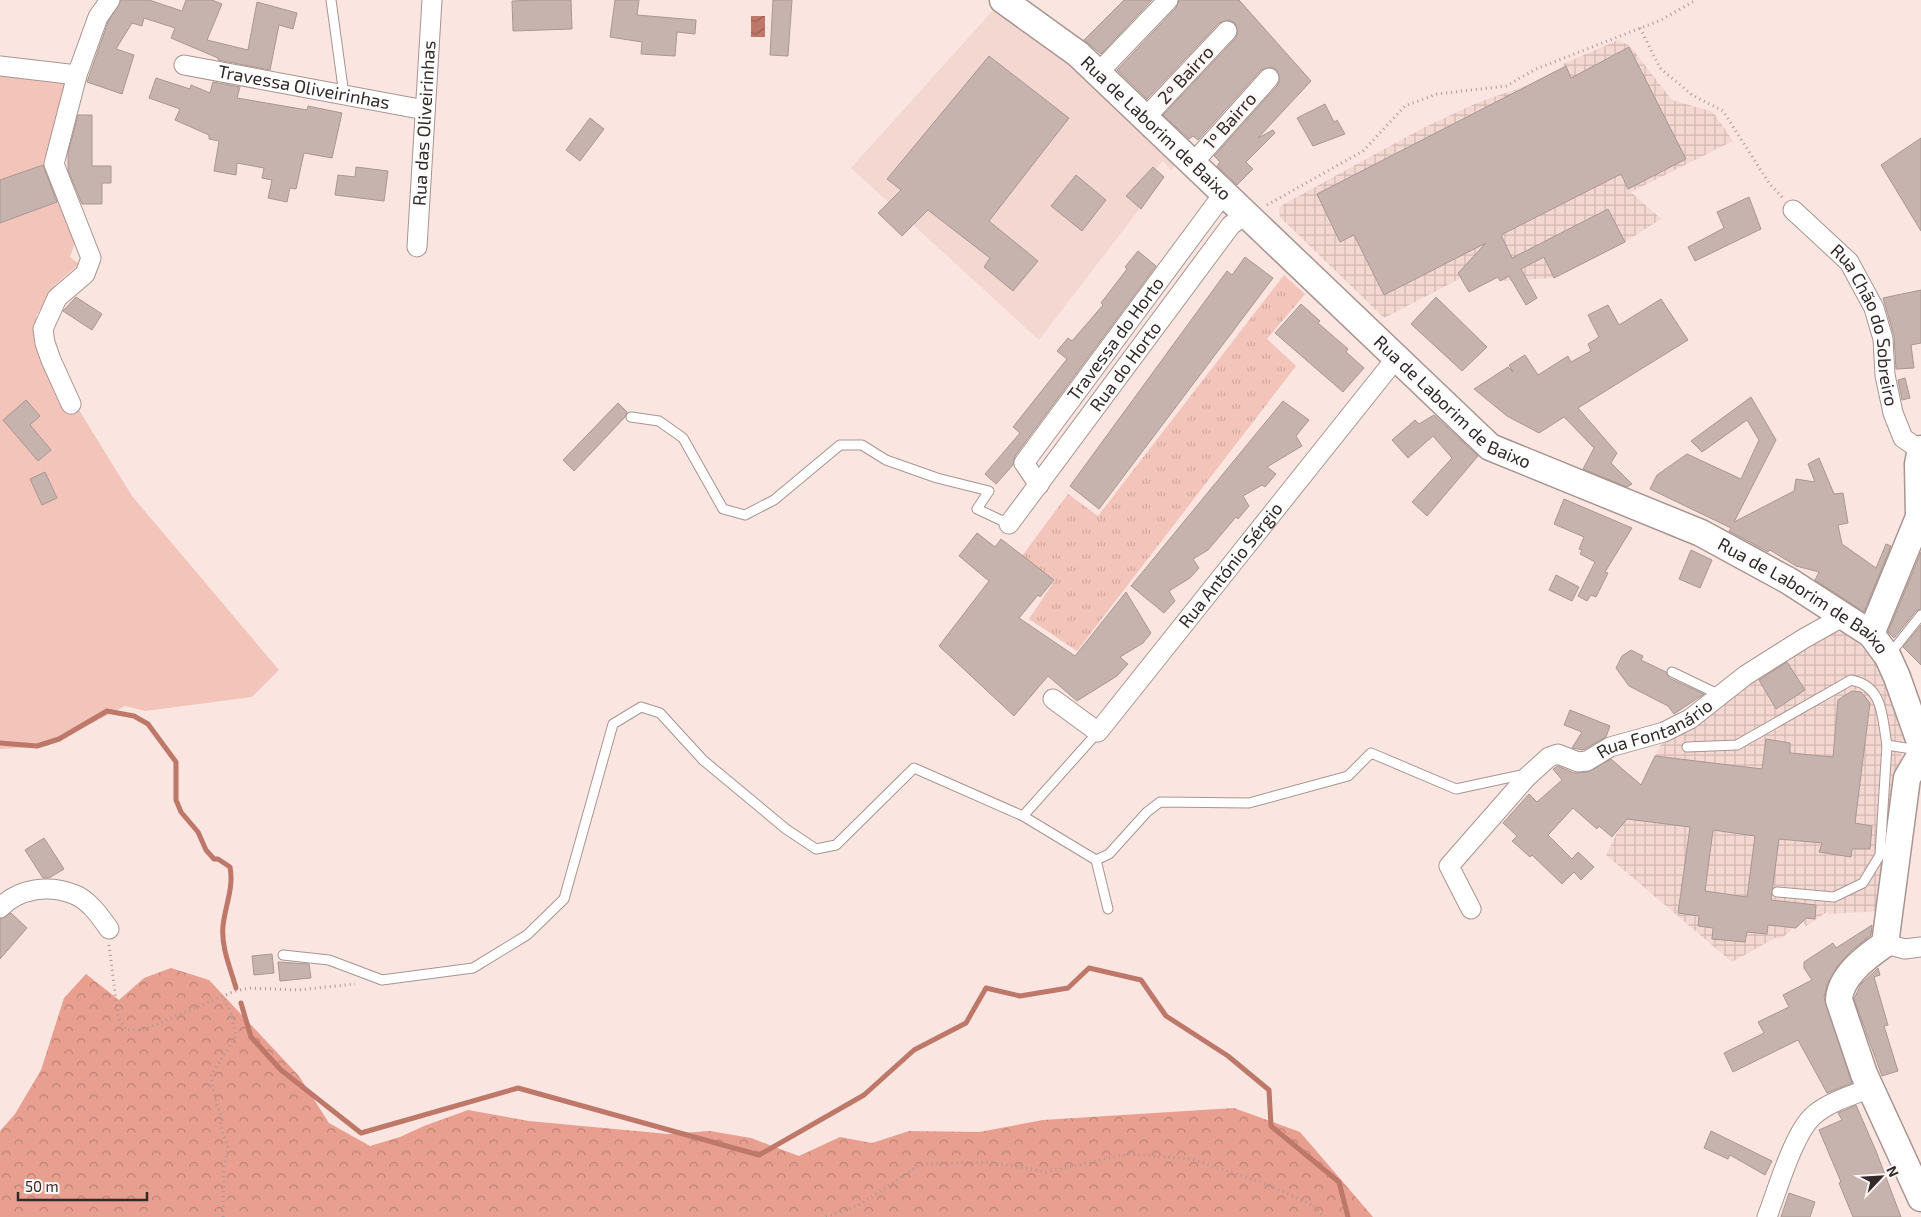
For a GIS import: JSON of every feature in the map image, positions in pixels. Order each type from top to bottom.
[{"type":"main road","name":"Rua de Laborim de Baixo","points":[[1003,0],[1062,41],[1098,73],[1398,357],[1490,447],[1701,533],[1789,581],[1871,634],[1888,657],[1906,699],[1921,745]]},
{"type":"main road","points":[[1871,634],[1919,517],[1918,464],[1921,450]]},
{"type":"main road","points":[[1921,753],[1907,778],[1885,944],[1864,958],[1855,968],[1840,993],[1846,1022],[1870,1088],[1921,1198]]},
{"type":"street","points":[[71,404],[50,360],[44,343],[43,328],[57,298],[85,274],[91,258],[54,164],[77,75],[98,17],[110,0]]},
{"type":"street","name":"Rua das Oliveirinhas","points":[[417,247],[432,0]]},
{"type":"street","points":[[1098,73],[1168,0]]},
{"type":"street","name":"2º Bairro","points":[[1145,118],[1227,31]]},
{"type":"street","name":"Travessa Oliveirinhas","points":[[184,65],[425,110]]},
{"type":"street","points":[[0,66],[77,75]]},
{"type":"street","name":"1º Bairro","points":[[1192,164],[1269,78]]},
{"type":"street","name":"Travessa do Horto","points":[[1039,485],[1024,462],[1224,193]]},
{"type":"street","name":"Rua Chão do Sobreiro","points":[[1793,210],[1849,262],[1874,308],[1883,339],[1885,375],[1893,413],[1904,438],[1921,450]]},
{"type":"street","name":"Rua do Horto","points":[[1010,524],[1232,225],[1247,214]]},
{"type":"street","name":"Rua António Sérgio","points":[[1098,732],[1398,357]]},
{"type":"street","name":"Rua Fontanário","points":[[1471,909],[1449,866],[1532,773],[1550,758],[1558,754],[1578,762],[1587,761],[1610,747],[1664,732],[1690,719],[1746,675],[1844,616]]},
{"type":"street","points":[[1053,699],[1098,732]]},
{"type":"street","points":[[0,908],[20,894],[41,888],[74,894],[98,912],[109,929]]},
{"type":"street","points":[[1885,944],[1905,949],[1921,947]]},
{"type":"street","points":[[1767,1217],[1802,1128],[1815,1114],[1845,1098],[1870,1088]]},
{"type":"lane","points":[[331,0],[344,95]]},
{"type":"lane","points":[[631,418],[659,420],[684,438],[723,509],[746,515],[774,500],[840,445],[862,444],[886,460],[937,478],[989,491],[977,509],[1010,524]]},
{"type":"lane","points":[[1888,657],[1921,615]]},
{"type":"lane","points":[[1672,672],[1720,695]]},
{"type":"lane","points":[[1687,747],[1737,745],[1851,680],[1864,682],[1878,696],[1887,745],[1880,855],[1863,883],[1834,897],[1777,892]]},
{"type":"lane","points":[[283,955],[329,960],[382,980],[473,968],[527,935],[564,899],[613,724],[642,707],[660,713],[703,760],[786,829],[816,849],[836,845],[914,768],[1023,816],[1096,860],[1108,909]]},
{"type":"lane","points":[[1023,816],[1098,732]]},
{"type":"lane","points":[[1887,745],[1921,753]]},
{"type":"lane","points":[[1096,860],[1109,854],[1147,812],[1160,802],[1248,803],[1348,776],[1370,752],[1456,789],[1532,773]]},
{"type":"path","points":[[1247,214],[1363,151],[1405,106],[1437,94],[1506,86],[1536,68],[1661,20],[1696,0]]},
{"type":"path","points":[[1640,28],[1660,68],[1692,95],[1723,111],[1769,184],[1793,210]]},
{"type":"path","points":[[109,929],[118,1017],[126,1030],[143,1030],[223,996],[251,988],[298,990],[382,980]]},
{"type":"path","points":[[223,996],[231,1013],[236,1036],[211,1075],[217,1107],[222,1115],[220,1125],[228,1148],[224,1167],[223,1217]]},
{"type":"path","points":[[826,1217],[860,1205],[921,1164],[991,1162],[1046,1172],[1127,1154],[1192,1159],[1269,1185],[1314,1206],[1324,1217]]},
{"type":"shaded area","points":[[995,8],[1062,56],[1179,160],[1171,170],[1163,161],[1156,169],[1164,177],[1039,340],[851,168]]},
{"type":"shaded area","points":[[1618,40],[1630,46],[1672,100],[1713,112],[1733,141],[1631,192],[1661,219],[1625,242],[1554,278],[1500,281],[1490,263],[1384,318],[1280,217],[1279,208],[1284,204],[1423,128],[1479,102],[1532,84],[1565,67],[1563,64]]},
{"type":"shaded area","points":[[1836,631],[1847,635],[1861,646],[1880,668],[1891,688],[1904,735],[1883,909],[1881,911],[1829,914],[1827,912],[1806,926],[1802,921],[1782,938],[1775,938],[1732,962],[1606,855],[1664,738],[1685,731],[1817,636]]},
{"type":"green space","points":[[0,71],[71,80],[47,163],[76,240],[70,257],[79,264],[55,285],[36,316],[45,355],[132,496],[279,670],[252,697],[145,711],[125,706],[47,746],[0,749]]},
{"type":"green space","points":[[1284,275],[1305,294],[1267,339],[1296,366],[1077,651],[1029,619],[1055,580],[1022,556],[1068,494],[1098,516]]},
{"type":"green space","points":[[171,968],[209,980],[299,1076],[329,1123],[370,1146],[400,1137],[468,1110],[529,1121],[668,1134],[710,1131],[751,1138],[799,1156],[840,1137],[872,1143],[909,1131],[979,1132],[1043,1120],[1234,1108],[1300,1132],[1373,1217],[0,1217],[0,1131],[15,1114],[41,1070],[64,998],[86,974],[119,1000],[144,978]]},
{"type":"water","points":[[751,16],[765,16],[765,37],[751,37]]},
{"type":"building","points":[[121,0],[149,0],[182,11],[186,0],[212,0],[222,4],[207,40],[248,50],[257,2],[297,13],[293,29],[279,25],[270,70],[218,60],[218,58],[171,38],[175,28],[144,18],[142,26],[132,23],[116,49],[134,55],[122,94],[87,82],[108,22]]},
{"type":"building","points":[[571,0],[572,29],[513,31],[512,1]]},
{"type":"building","points":[[615,0],[639,0],[637,15],[696,20],[695,34],[677,32],[675,56],[641,54],[642,42],[610,37]]},
{"type":"building","points":[[773,0],[792,0],[788,56],[770,55]]},
{"type":"building","points":[[1124,0],[1152,0],[1101,54],[1084,40]]},
{"type":"building","points":[[1179,0],[1239,0],[1311,81],[1258,138],[1273,130],[1275,133],[1246,162],[1253,169],[1237,185],[1217,166],[1220,162],[1214,156],[1277,86],[1280,80],[1277,70],[1271,67],[1261,70],[1198,140],[1193,136],[1189,139],[1163,115],[1235,39],[1238,33],[1235,23],[1229,20],[1219,23],[1147,99],[1117,70],[1176,8]]},
{"type":"building","points":[[1629,47],[1686,159],[1628,189],[1621,174],[1501,235],[1512,258],[1608,209],[1625,242],[1554,278],[1544,257],[1521,269],[1537,298],[1526,305],[1509,276],[1500,281],[1498,277],[1469,292],[1458,273],[1486,243],[1384,295],[1354,235],[1340,242],[1317,194],[1566,66],[1571,78]]},
{"type":"building","points":[[989,56],[1069,118],[989,221],[1038,261],[1013,291],[984,267],[990,258],[928,210],[902,236],[878,213],[901,190],[887,179]]},
{"type":"building","points":[[156,78],[190,89],[191,85],[210,93],[213,82],[240,87],[237,98],[307,110],[308,106],[342,113],[332,158],[304,153],[296,189],[290,188],[287,202],[268,198],[272,180],[262,178],[264,168],[237,163],[236,175],[214,171],[219,141],[209,139],[209,135],[175,120],[180,109],[149,98]]},
{"type":"building","points":[[1325,104],[1334,122],[1337,120],[1345,134],[1313,146],[1297,118]]},
{"type":"building","points":[[78,115],[92,115],[92,166],[111,166],[111,183],[102,183],[102,204],[82,204],[68,170],[68,153]]},
{"type":"building","points":[[590,118],[604,129],[580,161],[566,150]]},
{"type":"building","points":[[1921,138],[1921,231],[1881,165]]},
{"type":"building","points":[[43,165],[57,202],[0,223],[0,180]]},
{"type":"building","points":[[356,167],[388,171],[384,201],[335,195],[338,175],[355,177]]},
{"type":"building","points":[[1153,167],[1164,177],[1141,209],[1126,196]]},
{"type":"building","points":[[1076,175],[1106,200],[1082,231],[1051,206]]},
{"type":"building","points":[[1749,197],[1761,229],[1695,261],[1688,247],[1724,228],[1717,212]]},
{"type":"building","points":[[1138,251],[1156,266],[1015,456],[1013,465],[996,484],[985,474],[1020,433],[1013,427],[1067,359],[1057,351],[1068,338],[1072,341],[1103,305],[1101,303]]},
{"type":"building","points":[[1245,257],[1273,278],[1099,509],[1070,486],[1227,271],[1232,275]]},
{"type":"building","points":[[1921,290],[1921,343],[1911,345],[1914,368],[1896,369],[1894,336],[1883,298]]},
{"type":"building","points":[[76,297],[102,314],[92,330],[63,311]]},
{"type":"building","points":[[1436,297],[1487,347],[1462,371],[1411,324]]},
{"type":"building","points":[[1661,299],[1688,340],[1578,408],[1617,453],[1611,463],[1632,484],[1627,487],[1583,469],[1594,448],[1564,417],[1539,433],[1507,416],[1474,389],[1508,367],[1513,372],[1509,365],[1525,355],[1538,375],[1568,356],[1571,362],[1591,351],[1588,344],[1599,337],[1588,315],[1608,305],[1619,325]]},
{"type":"building","points":[[1301,304],[1320,321],[1318,323],[1348,349],[1346,352],[1364,368],[1343,392],[1275,333]]},
{"type":"building","points":[[1905,378],[1910,398],[1902,400],[1898,380]]},
{"type":"building","points":[[1751,397],[1776,440],[1734,522],[1794,491],[1796,479],[1815,482],[1808,464],[1819,458],[1834,494],[1843,493],[1848,523],[1838,525],[1842,544],[1876,568],[1886,544],[1891,546],[1864,612],[1815,580],[1819,572],[1796,566],[1770,550],[1768,552],[1729,531],[1731,528],[1650,489],[1657,475],[1687,454],[1741,479],[1759,440],[1747,420],[1702,452],[1691,441]]},
{"type":"building","points":[[26,400],[40,416],[30,425],[51,450],[38,461],[3,420]]},
{"type":"building","points":[[1283,401],[1309,420],[1296,436],[1302,446],[1267,467],[1276,474],[1265,487],[1262,485],[1243,496],[1249,506],[1238,519],[1236,517],[1208,550],[1193,559],[1199,568],[1190,578],[1169,591],[1175,601],[1164,613],[1131,586]]},
{"type":"building","points":[[618,403],[627,412],[625,417],[574,471],[563,460]]},
{"type":"building","points":[[1434,415],[1478,456],[1427,516],[1412,502],[1452,458],[1433,436],[1408,458],[1392,440],[1415,420],[1419,424]]},
{"type":"building","points":[[45,472],[57,498],[42,505],[30,479]]},
{"type":"building","points":[[1564,499],[1632,528],[1605,572],[1608,573],[1596,597],[1591,595],[1587,601],[1578,596],[1595,562],[1580,554],[1582,550],[1579,549],[1584,537],[1554,524]]},
{"type":"building","points":[[977,533],[995,547],[1001,539],[1054,580],[1040,597],[1038,595],[1019,618],[1075,656],[1126,592],[1151,633],[1143,643],[1120,657],[1128,664],[1117,676],[1077,701],[1048,676],[1014,716],[939,646],[989,581],[959,556]]},
{"type":"building","points":[[1691,550],[1712,560],[1700,588],[1679,579]]},
{"type":"building","points":[[1921,552],[1921,609],[1916,611],[1894,638],[1888,632]]},
{"type":"building","points":[[1556,575],[1579,587],[1572,601],[1549,590]]},
{"type":"building","points":[[1921,625],[1921,665],[1903,647]]},
{"type":"building","points":[[1631,650],[1643,656],[1641,660],[1666,672],[1669,678],[1704,694],[1674,714],[1668,706],[1629,686],[1616,668],[1622,656]]},
{"type":"building","points":[[1787,662],[1805,690],[1776,709],[1759,680]]},
{"type":"building","points":[[1852,691],[1861,692],[1870,703],[1855,823],[1872,826],[1870,849],[1852,849],[1851,857],[1819,852],[1822,843],[1779,839],[1771,900],[1816,905],[1815,919],[1806,918],[1796,928],[1768,925],[1767,934],[1747,932],[1745,942],[1712,939],[1713,928],[1698,926],[1699,916],[1678,913],[1690,827],[1627,819],[1612,837],[1599,826],[1597,829],[1573,808],[1548,835],[1572,859],[1578,852],[1594,867],[1581,880],[1574,872],[1562,884],[1532,855],[1530,857],[1512,841],[1517,836],[1503,823],[1529,794],[1537,802],[1562,780],[1553,769],[1558,766],[1574,773],[1588,772],[1611,759],[1641,785],[1655,756],[1762,769],[1766,739],[1790,743],[1790,753],[1833,757],[1838,700]],"holes":[[[1713,830],[1755,836],[1747,897],[1705,891]]]},
{"type":"building","points":[[1570,710],[1610,726],[1606,737],[1583,750],[1572,748],[1582,732],[1564,725]]},
{"type":"building","points":[[44,838],[64,869],[49,878],[43,878],[25,850]]},
{"type":"building","points":[[11,913],[27,928],[0,959],[0,919]]},
{"type":"building","points":[[1872,925],[1871,935],[1852,950],[1837,967],[1827,985],[1824,997],[1852,1083],[1827,1093],[1798,1040],[1733,1072],[1724,1053],[1764,1033],[1758,1022],[1789,1007],[1783,995],[1812,980],[1804,968],[1804,962],[1833,943],[1836,948]]},
{"type":"building","points":[[272,954],[274,973],[254,975],[252,956]]},
{"type":"building","points":[[278,962],[309,964],[311,978],[280,981]]},
{"type":"building","points":[[1878,968],[1880,975],[1874,977],[1888,1025],[1884,1026],[1898,1071],[1882,1076],[1854,999],[1861,984]]},
{"type":"building","points":[[1856,1105],[1901,1217],[1853,1217],[1839,1183],[1841,1182],[1819,1130],[1842,1120],[1838,1113]]},
{"type":"building","points":[[1711,1131],[1772,1161],[1765,1175],[1730,1155],[1728,1159],[1704,1148]]},
{"type":"building","points":[[1789,1193],[1815,1202],[1810,1217],[1781,1217]]},
{"type":"waterway","points":[[0,743],[37,746],[59,739],[107,711],[134,716],[148,724],[176,762],[176,800],[181,812],[198,832],[206,850],[214,859],[218,859],[230,867],[231,882],[223,926],[223,942],[236,988]]},
{"type":"waterway","points":[[241,1003],[251,1037],[281,1070],[361,1133],[518,1088],[759,1155],[864,1095],[914,1050],[966,1023],[986,988],[1020,996],[1068,988],[1089,968],[1141,980],[1166,1016],[1228,1056],[1269,1090],[1271,1126],[1339,1182],[1348,1217]]}]
